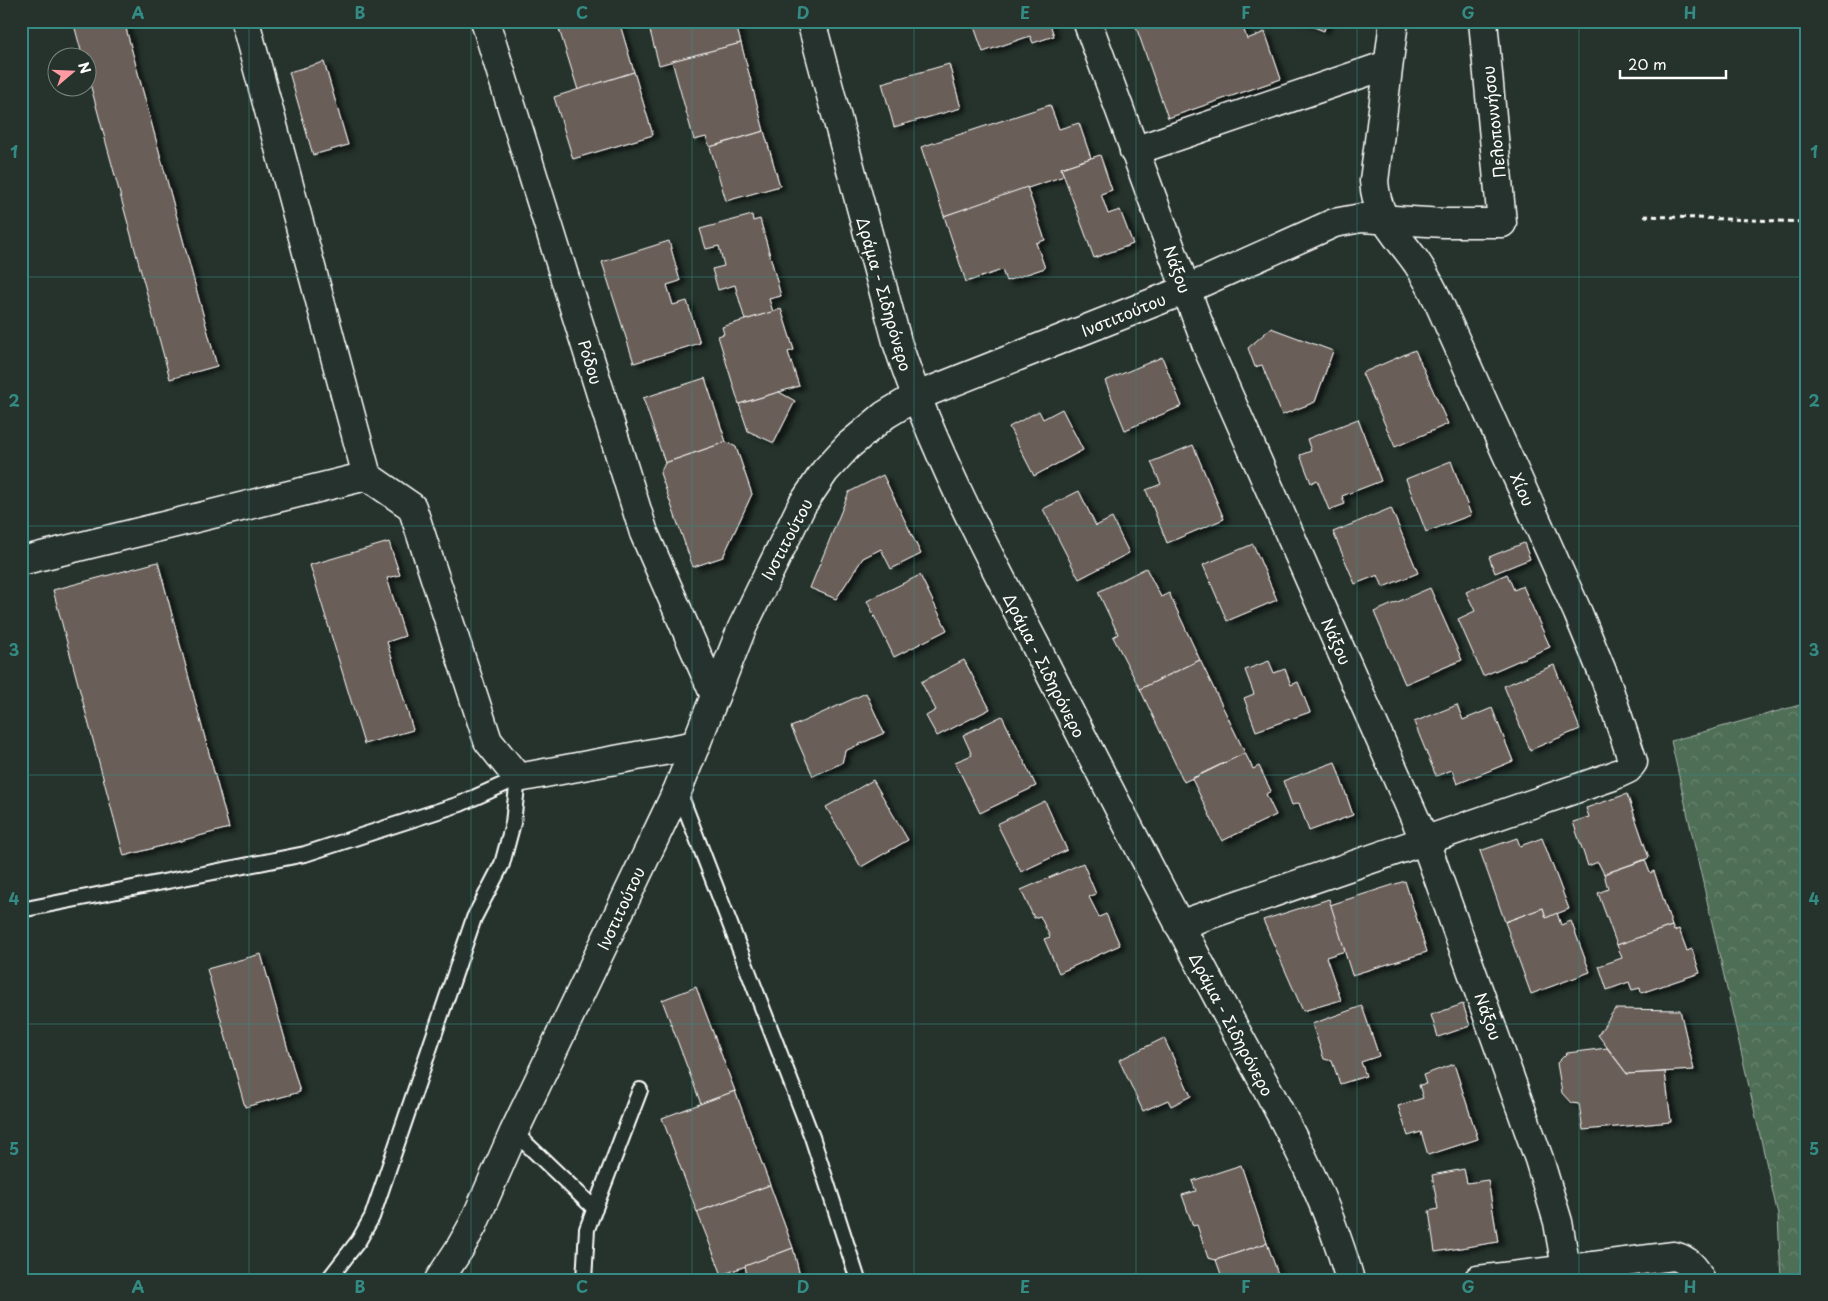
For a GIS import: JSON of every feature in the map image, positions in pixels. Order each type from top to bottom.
[{"type":"street","points":[[246,21],[367,476],[412,507],[488,741],[518,778],[696,745]]},
{"type":"street","name":"Ρόδου","points":[[485,21],[644,533],[715,696]]},
{"type":"street","name":"Δράμα - Σιδηρόνερο","points":[[811,21],[881,283],[915,397],[940,456],[978,535],[1316,1188],[1340,1246],[1350,1280]]},
{"type":"street","name":"Νάξου","points":[[1087,21],[1185,290],[1236,419],[1425,841],[1541,1167],[1558,1222],[1566,1268]]},
{"type":"street","points":[[1383,220],[1376,201],[1374,181],[1394,21]]},
{"type":"street","name":"Πελοποννήσου","points":[[1483,21],[1502,223]]},
{"type":"street","points":[[1134,151],[1387,65]]},
{"type":"street","name":"Ινστιτούτου","points":[[439,1280],[473,1225],[514,1132],[678,789],[745,621],[813,489],[835,459],[848,446],[886,415],[915,397],[1185,290],[1334,223],[1361,218],[1502,223]]},
{"type":"street","name":"Χίου","points":[[1383,220],[1416,262],[1438,301],[1578,613],[1606,681],[1633,762],[1628,768],[1613,776],[1425,841]]},
{"type":"street","points":[[21,561],[367,476]]},
{"type":"street","points":[[1179,925],[1425,841]]},
{"type":"street","points":[[1478,1280],[1674,1256],[1686,1260],[1697,1273]]},
{"type":"lane","points":[[21,910],[305,854],[460,804],[518,778]]},
{"type":"lane","points":[[328,1280],[359,1240],[372,1217],[474,918],[502,864],[513,823],[518,778]]},
{"type":"lane","points":[[678,789],[812,1136],[858,1280]]},
{"type":"lane","points":[[584,1280],[587,1229],[640,1090]]},
{"type":"lane","points":[[514,1132],[595,1209]]},
{"type":"path","points":[[1644,216],[1807,222]]},
{"type":"green space","points":[[1807,703],[1807,1280],[1781,1280],[1778,1215],[1671,741]]},
{"type":"building","points":[[73,21],[124,21],[217,366],[170,379],[94,98],[98,98],[98,48],[80,48]]},
{"type":"building","points":[[585,21],[619,21],[634,72],[578,90],[559,29]]},
{"type":"building","points":[[655,21],[735,21],[741,43],[659,65],[648,23]]},
{"type":"building","points":[[972,21],[1049,21],[1054,36],[1033,43],[1030,36],[983,52]]},
{"type":"building","points":[[1134,21],[1207,21],[1209,27],[1225,21],[1241,21],[1247,39],[1265,32],[1281,79],[1168,118]]},
{"type":"building","points":[[1299,21],[1327,21],[1324,31]]},
{"type":"building","points":[[741,43],[764,131],[710,147],[706,137],[694,140],[672,61]]},
{"type":"building","points":[[324,62],[348,145],[313,155],[289,72]]},
{"type":"building","points":[[949,64],[961,108],[894,127],[882,83]]},
{"type":"building","points":[[634,72],[653,135],[573,159],[554,97]]},
{"type":"building","points":[[1050,105],[1059,129],[1079,123],[1091,158],[1061,168],[1064,176],[944,216],[921,147]]},
{"type":"building","points":[[764,131],[780,186],[726,201],[710,147]]},
{"type":"building","points":[[1100,155],[1112,190],[1101,194],[1108,214],[1120,210],[1133,244],[1094,258],[1061,168]]},
{"type":"building","points":[[1027,187],[1045,240],[1036,243],[1045,268],[1006,281],[1002,270],[966,282],[944,216]]},
{"type":"building","points":[[752,215],[753,221],[760,219],[781,296],[769,299],[773,312],[745,320],[735,285],[718,290],[712,269],[724,266],[719,246],[706,249],[700,229]]},
{"type":"building","points":[[669,241],[680,281],[667,285],[673,305],[687,301],[700,343],[634,363],[602,262]]},
{"type":"building","points":[[781,309],[794,350],[788,352],[799,386],[739,404],[718,336],[724,334],[722,327]]},
{"type":"building","points":[[1271,328],[1333,351],[1315,402],[1282,415],[1262,365],[1255,367],[1248,348]]},
{"type":"building","points":[[1415,350],[1448,424],[1395,447],[1362,373]]},
{"type":"building","points":[[1162,357],[1182,406],[1125,430],[1105,381]]},
{"type":"building","points":[[705,378],[726,442],[665,463],[643,398]]},
{"type":"building","points":[[779,392],[795,401],[774,443],[748,431],[739,404]]},
{"type":"building","points":[[1062,409],[1083,450],[1034,476],[1009,427],[1039,411],[1043,419]]},
{"type":"building","points":[[1358,419],[1381,481],[1342,496],[1345,504],[1329,510],[1317,480],[1311,483],[1300,455],[1311,451],[1307,439]]},
{"type":"building","points":[[726,442],[736,447],[752,494],[723,557],[693,567],[660,473],[665,463]]},
{"type":"building","points":[[1193,445],[1224,519],[1167,543],[1146,490],[1161,484],[1151,462]]},
{"type":"building","points":[[1451,461],[1471,515],[1426,532],[1406,479]]},
{"type":"building","points":[[883,475],[921,554],[891,569],[881,549],[863,558],[836,599],[810,588],[849,492]]},
{"type":"building","points":[[1079,491],[1096,526],[1112,518],[1129,553],[1079,579],[1043,509]]},
{"type":"building","points":[[1391,508],[1418,573],[1383,587],[1378,575],[1355,584],[1333,532]]},
{"type":"building","points":[[389,542],[400,575],[387,578],[405,636],[387,642],[413,730],[364,744],[310,565]]},
{"type":"building","points":[[1524,543],[1530,559],[1495,573],[1489,557]]},
{"type":"building","points":[[1253,544],[1277,600],[1227,621],[1203,565]]},
{"type":"building","points":[[158,562],[229,828],[124,856],[53,590]]},
{"type":"building","points":[[1146,568],[1161,597],[1169,593],[1200,660],[1140,689],[1113,637],[1118,634],[1098,592]]},
{"type":"building","points":[[1507,574],[1514,590],[1523,586],[1550,647],[1483,676],[1458,619],[1475,611],[1466,592]]},
{"type":"building","points":[[920,575],[947,630],[894,657],[867,601]]},
{"type":"building","points":[[1430,588],[1462,660],[1405,684],[1374,612]]},
{"type":"building","points":[[964,660],[990,709],[937,736],[926,716],[936,710],[921,682]]},
{"type":"building","points":[[1200,660],[1245,753],[1184,782],[1140,689]]},
{"type":"building","points":[[1269,661],[1274,673],[1285,669],[1291,685],[1298,682],[1310,712],[1256,731],[1244,698],[1254,694],[1245,670]]},
{"type":"building","points":[[1554,665],[1580,729],[1530,750],[1504,686]]},
{"type":"building","points":[[866,693],[884,733],[845,751],[842,763],[813,776],[791,727]]},
{"type":"building","points":[[1457,705],[1463,720],[1492,708],[1513,761],[1457,784],[1452,770],[1436,776],[1414,722]]},
{"type":"building","points":[[1002,716],[1036,786],[980,813],[955,762],[972,755],[963,735]]},
{"type":"building","points":[[1245,753],[1253,769],[1259,766],[1271,791],[1266,794],[1276,815],[1222,841],[1192,779]]},
{"type":"building","points":[[1335,762],[1353,815],[1309,831],[1299,803],[1292,805],[1283,781]]},
{"type":"building","points":[[873,780],[908,840],[861,867],[826,807]]},
{"type":"building","points":[[1627,794],[1649,858],[1604,874],[1598,862],[1588,866],[1573,822],[1589,817],[1586,808]]},
{"type":"building","points":[[1045,801],[1067,850],[1021,872],[997,824]]},
{"type":"building","points":[[1517,838],[1520,846],[1542,838],[1569,909],[1546,918],[1543,908],[1505,922],[1480,851]]},
{"type":"building","points":[[1645,860],[1650,873],[1654,871],[1672,926],[1617,945],[1598,893],[1608,889],[1604,874]]},
{"type":"building","points":[[1083,863],[1096,894],[1089,897],[1099,917],[1106,914],[1120,945],[1059,973],[1044,939],[1050,937],[1040,916],[1034,918],[1021,890]]},
{"type":"building","points":[[1405,881],[1427,952],[1352,975],[1330,905]]},
{"type":"building","points":[[1329,899],[1345,951],[1326,957],[1341,1000],[1303,1011],[1263,920]]},
{"type":"building","points":[[1543,908],[1546,918],[1557,913],[1561,925],[1571,921],[1590,972],[1531,994],[1505,922]]},
{"type":"building","points":[[1672,926],[1674,931],[1679,929],[1687,951],[1692,949],[1700,973],[1641,993],[1640,988],[1632,990],[1629,982],[1607,990],[1599,966],[1622,958],[1617,945]]},
{"type":"building","points":[[261,954],[300,1092],[245,1107],[207,969]]},
{"type":"building","points":[[696,987],[735,1091],[701,1104],[662,1000]]},
{"type":"building","points":[[1463,1004],[1470,1026],[1438,1037],[1431,1015]]},
{"type":"building","points":[[1362,1006],[1379,1056],[1361,1062],[1366,1076],[1340,1084],[1332,1061],[1324,1059],[1312,1024]]},
{"type":"building","points":[[1615,1009],[1680,1010],[1694,1070],[1627,1074],[1598,1035]]},
{"type":"building","points":[[1164,1038],[1191,1096],[1171,1106],[1168,1100],[1143,1111],[1119,1060]]},
{"type":"building","points":[[1607,1048],[1627,1074],[1665,1072],[1671,1122],[1583,1130],[1579,1104],[1571,1103],[1562,1093],[1557,1063],[1567,1053]]},
{"type":"building","points":[[1454,1064],[1478,1139],[1428,1155],[1421,1132],[1408,1136],[1398,1106],[1423,1098],[1419,1085],[1426,1084],[1423,1075]]},
{"type":"building","points":[[735,1091],[770,1185],[697,1212],[662,1118]]},
{"type":"building","points":[[1241,1165],[1267,1243],[1216,1260],[1208,1258],[1197,1225],[1193,1226],[1182,1195],[1196,1191],[1192,1181]]},
{"type":"building","points":[[1464,1169],[1467,1183],[1488,1180],[1498,1242],[1435,1252],[1429,1211],[1438,1209],[1432,1175]]},
{"type":"building","points":[[770,1185],[793,1248],[722,1275],[697,1212]]},
{"type":"building","points":[[1267,1243],[1280,1280],[1223,1280],[1216,1260]]},
{"type":"building","points":[[793,1248],[801,1280],[748,1280],[745,1266]]}]
